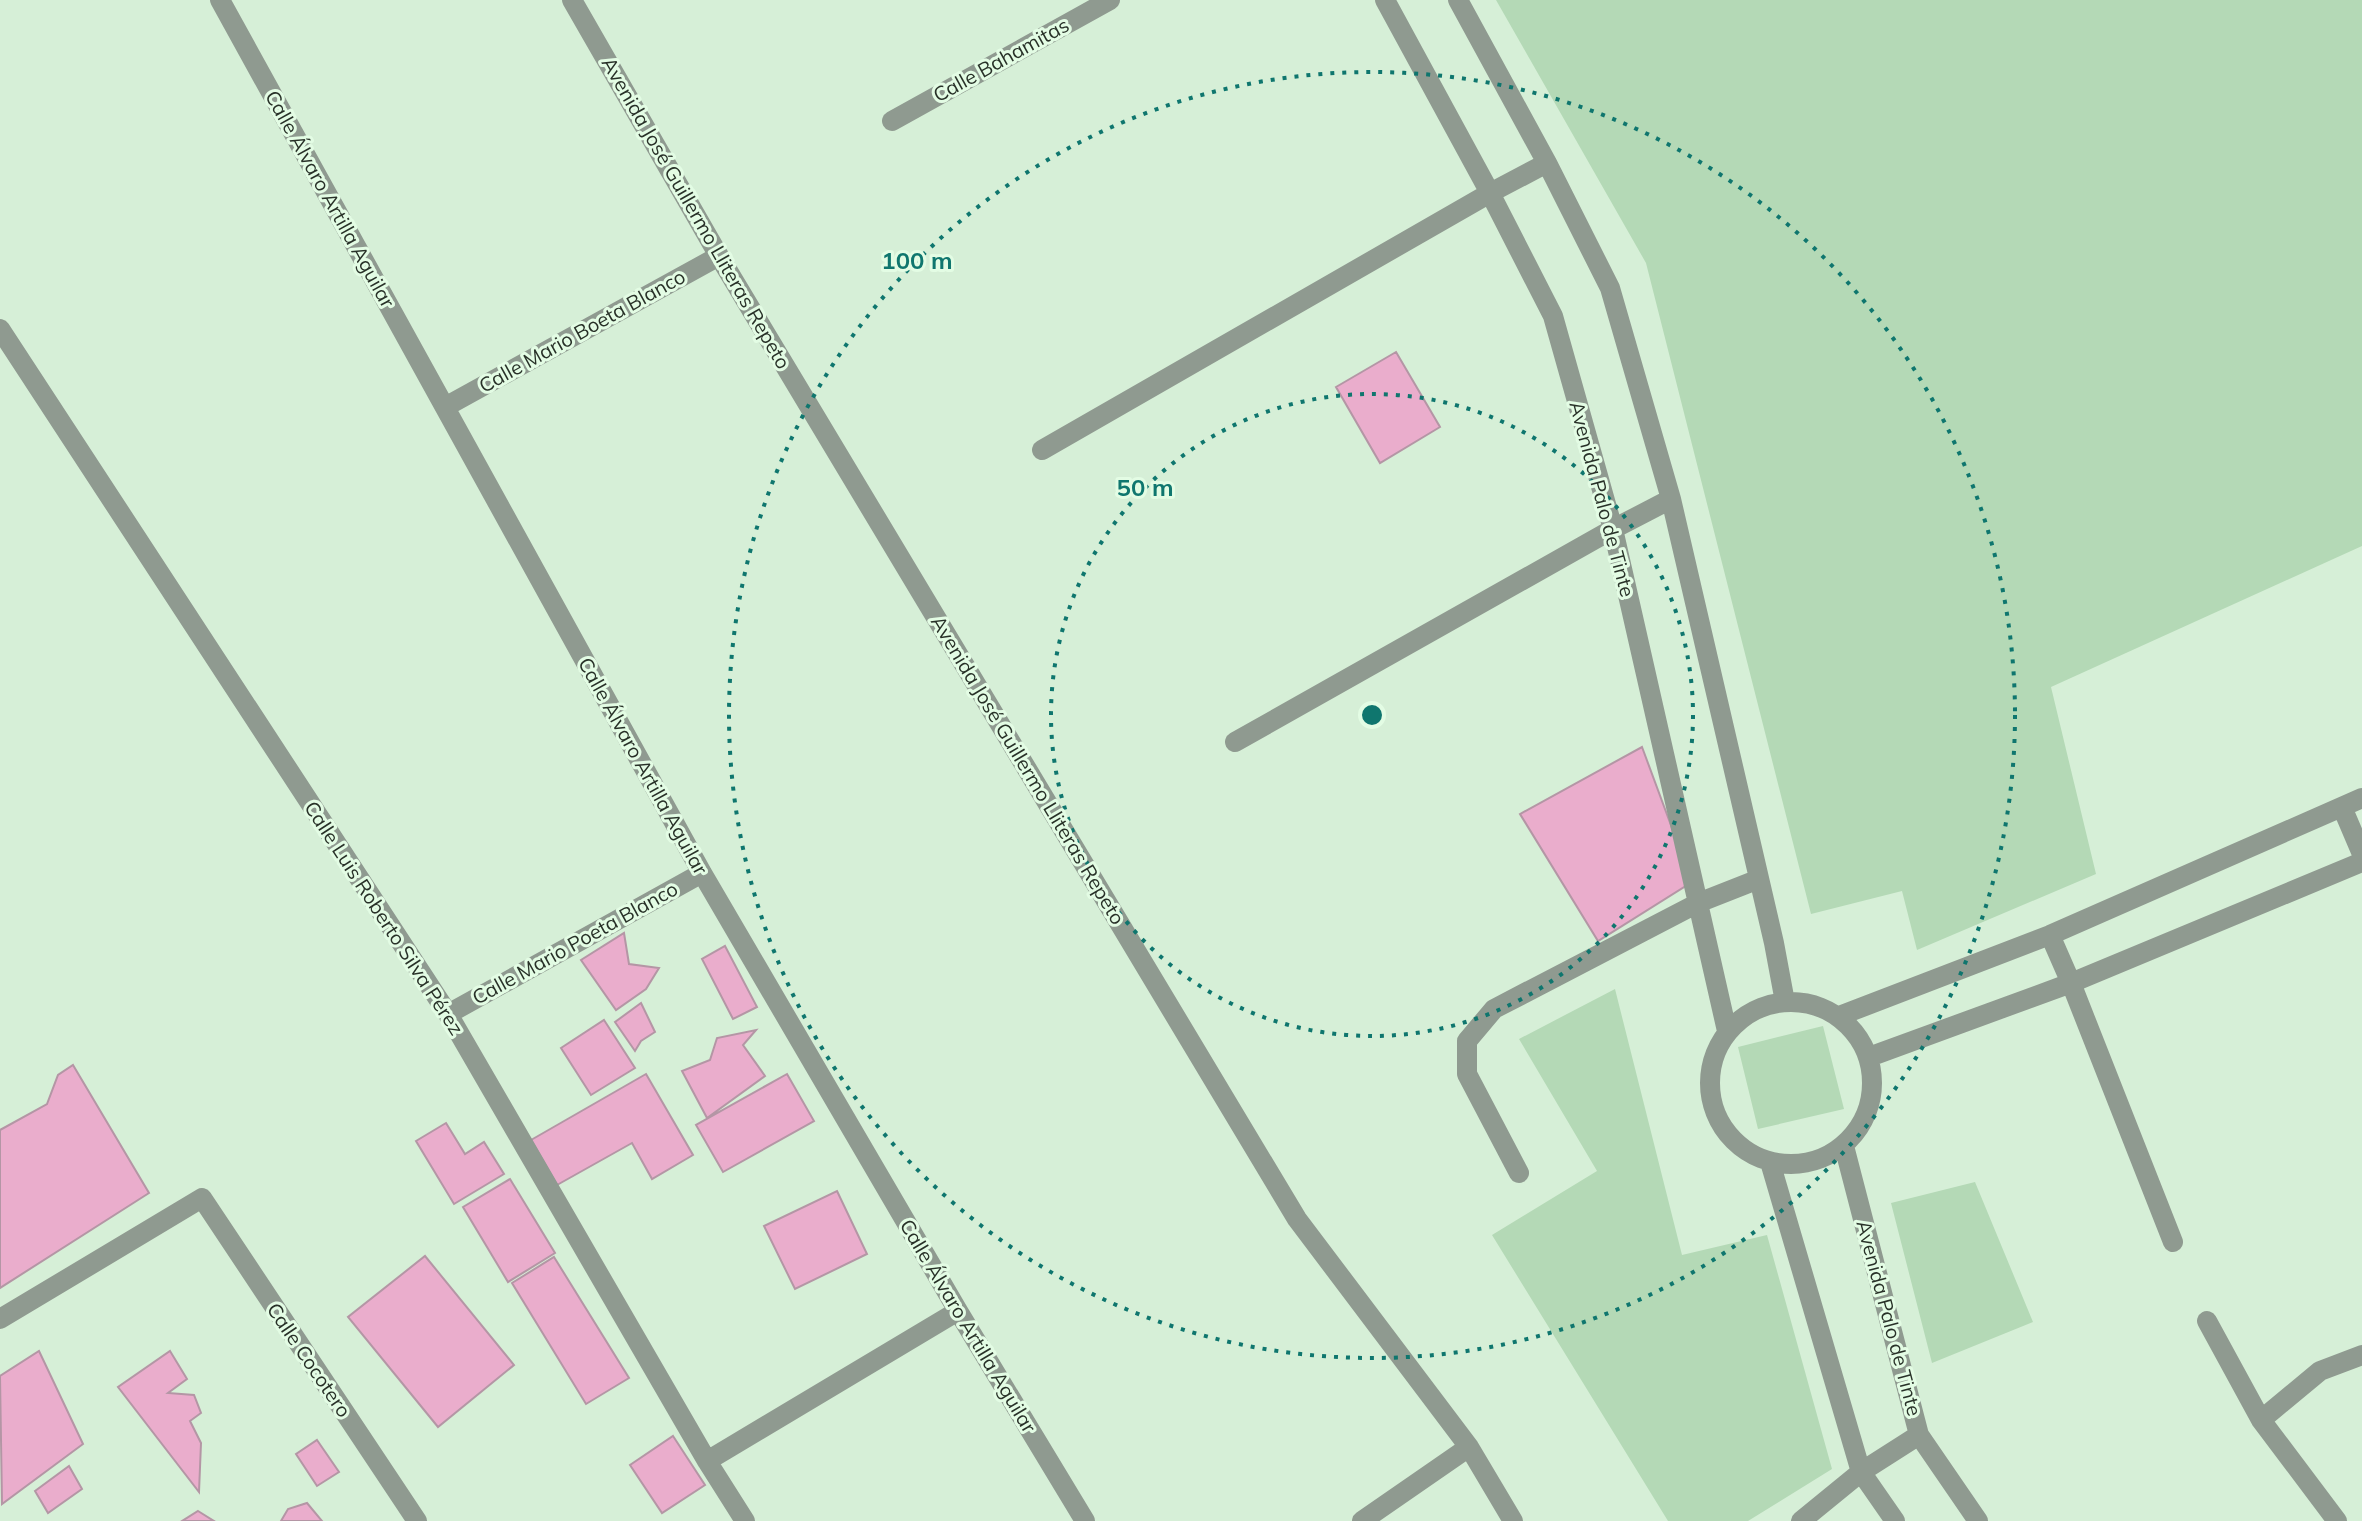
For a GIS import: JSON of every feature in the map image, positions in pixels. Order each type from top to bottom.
[{"type":"street","name":"Calle Álvaro Artilla Aguilar","points":[[220,0],[702,873],[958,1311],[1085,1521]]},
{"type":"street","name":"Avenida José Guillermo Lliteras Repeto","points":[[572,0],[719,256],[1297,1219],[1469,1447],[1513,1521]]},
{"type":"street","name":"Calle Bahamitas","points":[[892,121],[1110,0]]},
{"type":"street","name":"Avenida Palo de Tinte","points":[[1385,0],[1553,316],[1613,529],[1727,1031]]},
{"type":"street","points":[[1458,0],[1547,163],[1610,288],[1671,499],[1785,1002]]},
{"type":"street","points":[[1042,450],[1547,163]]},
{"type":"street","name":"Calle Mario Boeta Blanco","points":[[445,407],[719,256]]},
{"type":"street","name":"Calle Luis Roberto Silva Pérez","points":[[0,329],[448,1014],[707,1461],[745,1521]]},
{"type":"street","points":[[1235,742],[1671,499]]},
{"type":"street","points":[[1839,1016],[2050,935],[2362,798]]},
{"type":"street","points":[[2342,807],[2362,854]]},
{"type":"street","points":[[1869,1057],[2071,983],[2362,862]]},
{"type":"street","name":"Calle Mario Poeta Blanco","points":[[448,1014],[702,873]]},
{"type":"street","points":[[1519,1173],[1467,1074],[1467,1041],[1494,1009],[1698,903],[1759,879]]},
{"type":"street","points":[[2050,935],[2173,1242]]},
{"type":"street","points":[[1785,1002],[1813,1004],[1839,1016],[1857,1034],[1869,1057],[1874,1089],[1864,1120],[1844,1146],[1809,1163],[1770,1162],[1745,1151],[1725,1133],[1712,1108],[1709,1082],[1714,1055],[1727,1031],[1753,1011],[1785,1002]]},
{"type":"street","name":"Avenida Palo de Tinte","points":[[1844,1146],[1919,1435],[1978,1521]]},
{"type":"street","points":[[1770,1162],[1861,1472],[1895,1521]]},
{"type":"street","name":"Calle Cocotero","points":[[0,1319],[202,1198],[417,1521]]},
{"type":"street","points":[[707,1461],[958,1311]]},
{"type":"street","points":[[2207,1321],[2261,1420],[2337,1521]]},
{"type":"street","points":[[2261,1420],[2320,1371],[2362,1355]]},
{"type":"street","points":[[1801,1521],[1861,1472],[1919,1435]]},
{"type":"street","points":[[1362,1521],[1469,1447]]},
{"type":"green space","points":[[1496,0],[2362,0],[2362,546],[2051,687],[2096,874],[1917,950],[1902,891],[1811,914],[1646,263]]},
{"type":"green space","points":[[1615,989],[1682,1255],[1767,1235],[1832,1469],[1748,1521],[1668,1521],[1492,1235],[1597,1171],[1519,1039]]},
{"type":"green space","points":[[1823,1026],[1844,1109],[1758,1129],[1738,1047]]},
{"type":"green space","points":[[1975,1182],[2033,1322],[1932,1363],[1891,1203]]},
{"type":"building","points":[[1396,352],[1440,427],[1380,463],[1336,387]]},
{"type":"building","points":[[1642,747],[1692,882],[1598,941],[1520,814]]},
{"type":"building","points":[[624,933],[629,964],[659,968],[646,989],[616,1010],[581,960]]},
{"type":"building","points":[[725,946],[757,1007],[733,1019],[702,959]]},
{"type":"building","points":[[641,1003],[655,1032],[641,1041],[635,1051],[615,1022]]},
{"type":"building","points":[[604,1020],[635,1068],[591,1095],[561,1048]]},
{"type":"building","points":[[756,1030],[743,1045],[765,1076],[707,1118],[682,1071],[710,1060],[717,1038]]},
{"type":"building","points":[[73,1065],[149,1193],[0,1288],[0,1130],[47,1104],[58,1075]]},
{"type":"building","points":[[646,1074],[693,1155],[652,1179],[632,1143],[557,1185],[531,1140]]},
{"type":"building","points":[[787,1074],[814,1121],[723,1172],[696,1125]]},
{"type":"building","points":[[446,1123],[465,1154],[484,1142],[504,1174],[454,1204],[416,1141]]},
{"type":"building","points":[[510,1179],[555,1253],[508,1282],[463,1207]]},
{"type":"building","points":[[837,1191],[867,1254],[795,1289],[764,1226]]},
{"type":"building","points":[[425,1256],[514,1365],[438,1427],[348,1317]]},
{"type":"building","points":[[554,1257],[629,1378],[586,1404],[512,1283]]},
{"type":"building","points":[[39,1351],[83,1444],[2,1504],[0,1376]]},
{"type":"building","points":[[170,1351],[187,1379],[168,1393],[194,1395],[201,1413],[190,1421],[201,1443],[199,1492],[118,1387]]},
{"type":"building","points":[[673,1436],[705,1485],[662,1513],[630,1465]]},
{"type":"building","points":[[317,1440],[339,1472],[317,1486],[296,1454]]},
{"type":"building","points":[[69,1466],[82,1489],[48,1513],[35,1491]]},
{"type":"building","points":[[307,1503],[322,1521],[281,1521],[288,1509]]},
{"type":"building","points":[[198,1511],[214,1521],[182,1521]]}]
